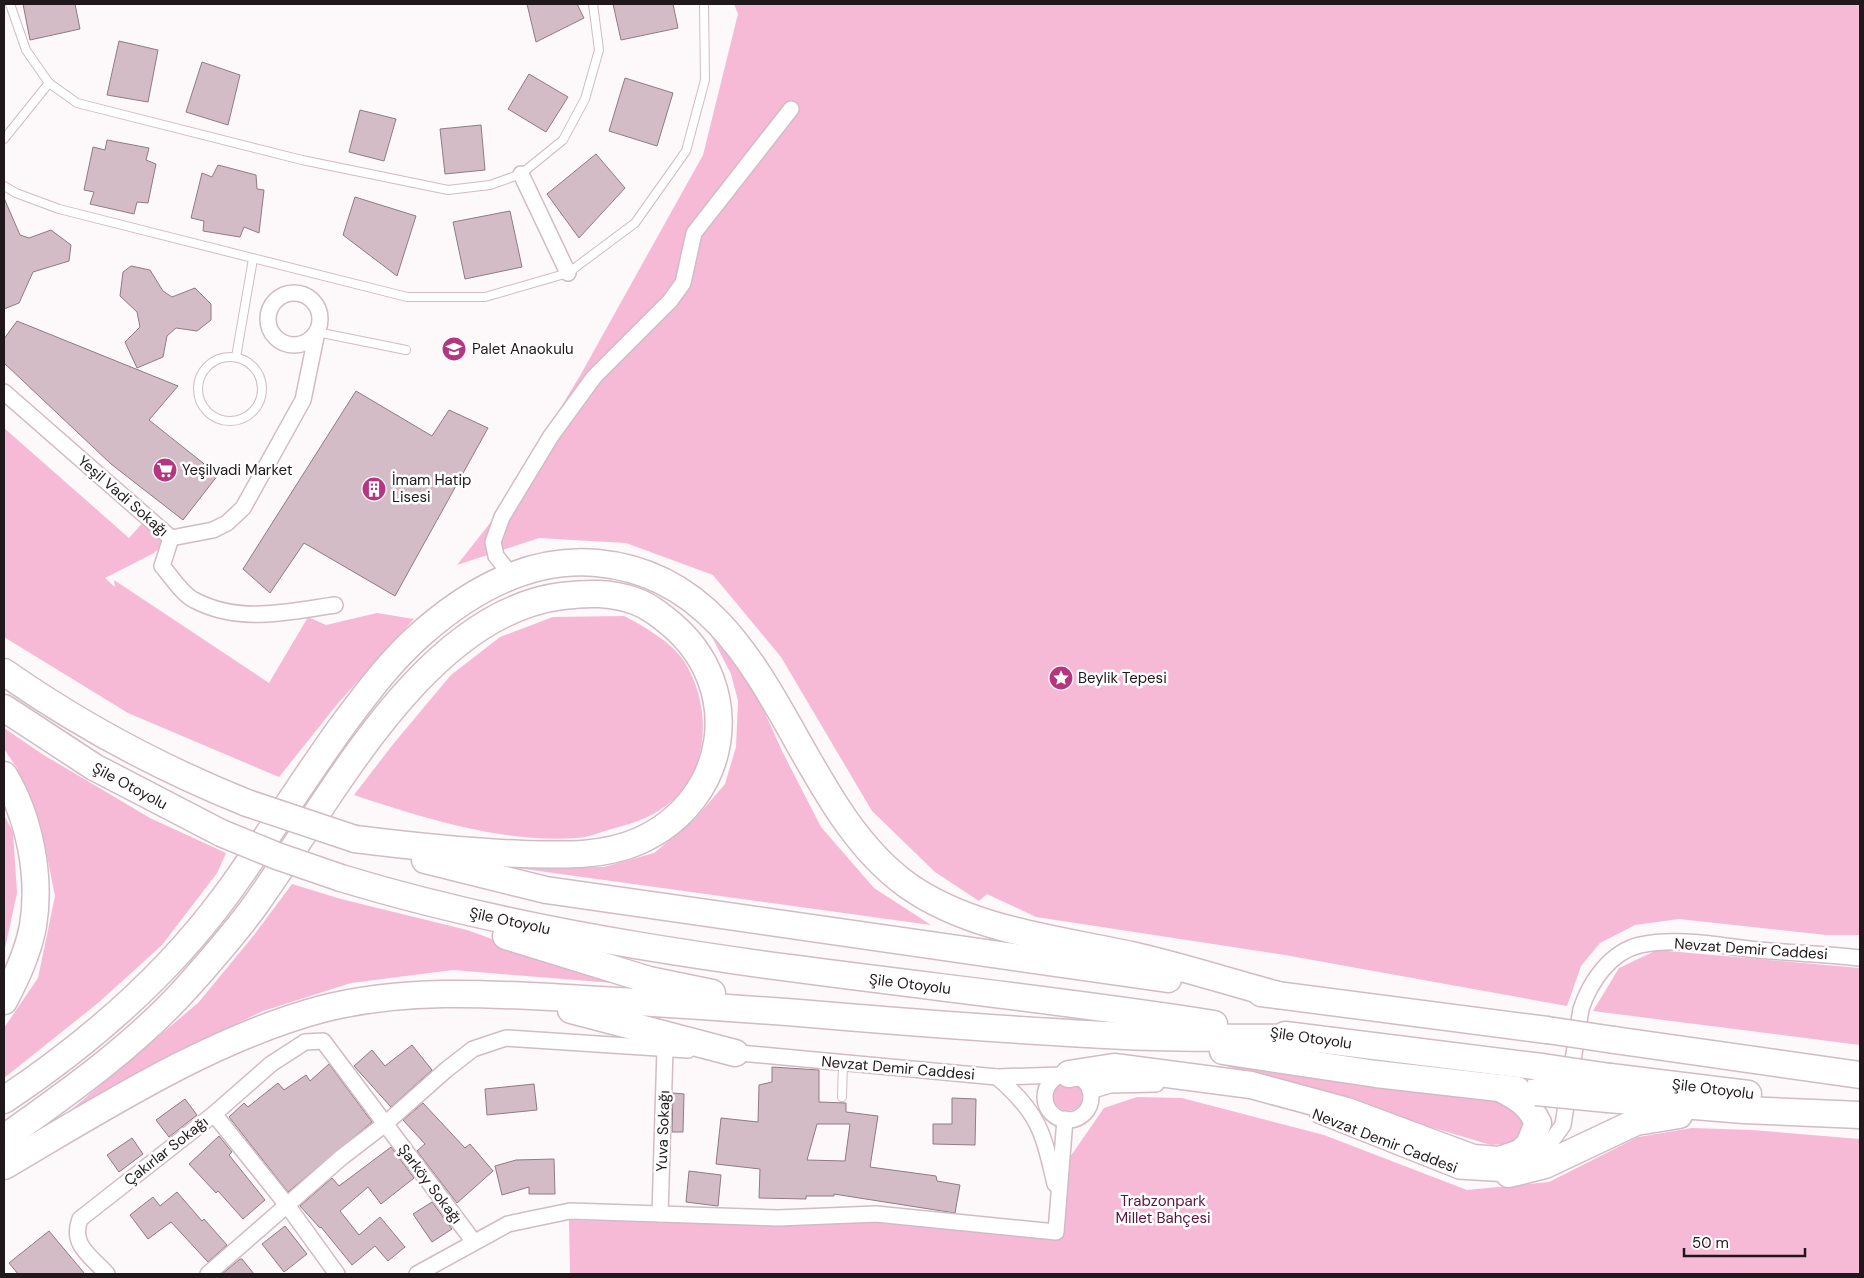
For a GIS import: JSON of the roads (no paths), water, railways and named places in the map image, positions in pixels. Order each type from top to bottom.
[{"type":"highway","points":[[4,1100],[93,1036],[162,971],[195,935],[248,864],[325,749],[398,655],[444,614],[471,594],[512,576],[553,565],[581,562],[618,565],[654,576],[686,594],[719,623],[750,661],[828,795],[857,838],[882,864],[909,887],[939,903],[989,923],[1032,936],[1135,956],[1278,995]]},
{"type":"highway","points":[[4,1138],[83,1080],[149,1025],[186,988],[254,906],[356,757],[394,706],[452,647],[482,625],[540,598],[586,593],[619,596],[654,610],[682,634],[702,659],[716,688],[720,724],[716,752],[706,778],[695,796],[678,815],[639,841],[614,849],[586,854],[550,855],[462,852],[355,839]]},
{"type":"highway","points":[[4,672],[100,735],[160,765],[247,803],[447,867],[546,890],[1278,995],[1547,1030],[1860,1075]]},
{"type":"highway","name":"Şile Otoyolu","points":[[4,708],[94,767],[221,833],[276,856],[400,896],[528,926],[801,971],[1090,1004],[1301,1038],[1542,1067],[1609,1088],[1860,1109]]},
{"type":"highway","points":[[4,775],[26,827],[36,883],[33,927],[22,965],[4,1001]]},
{"type":"highway","points":[[400,896],[511,938],[648,980],[819,1015]]},
{"type":"highway","points":[[4,1166],[162,1077],[240,1038],[280,1022],[338,1006],[403,996],[459,993],[515,995],[1129,1036],[1301,1038]]},
{"type":"highway","points":[[515,995],[735,1053]]},
{"type":"highway","points":[[1129,1036],[1376,1074],[1536,1092],[1609,1088],[1744,1110]]},
{"type":"highway","points":[[1065,1074],[1114,1067],[1251,1085],[1347,1110],[1473,1158],[1499,1160],[1520,1153],[1529,1145],[1538,1123],[1531,1109],[1519,1097],[1500,1088]]},
{"type":"highway","points":[[1509,1174],[1545,1165],[1636,1122],[1685,1114],[1744,1110],[1860,1115]]},
{"type":"street","points":[[512,576],[496,556],[493,542],[502,517],[551,436],[594,376],[627,345],[683,283],[694,233],[792,109]]},
{"type":"street","points":[[521,174],[568,273]]},
{"type":"street","name":"Yeşil Vadi Sokağı","points":[[4,392],[171,538],[213,530],[227,523],[243,508],[303,400],[317,332]]},
{"type":"street","points":[[171,538],[162,566],[192,599],[229,614],[272,615],[335,605]]},
{"type":"street","name":"Nevzat Demir Caddesi","points":[[1090,1091],[1110,1085],[1147,1083],[1219,1092],[1302,1108],[1459,1171],[1509,1174],[1540,1157],[1562,1125],[1581,1009],[1586,993],[1607,965],[1622,952],[1640,945],[1676,942],[1860,958]]},
{"type":"street","name":"Nevzat Demir Caddesi","points":[[208,1274],[342,1157],[385,1124],[446,1070],[473,1049],[506,1038],[735,1053],[997,1077],[1065,1074]]},
{"type":"street","name":"Şarköy Sokağı","points":[[305,1042],[323,1041],[474,1242]]},
{"type":"street","name":"Çakırlar Sokağı","points":[[107,1274],[77,1241],[75,1231],[80,1219],[214,1114],[270,1064],[305,1042]]},
{"type":"street","name":"Yuva Sokağı","points":[[660,1214],[665,1049]]},
{"type":"street","points":[[417,1274],[508,1224],[570,1211],[778,1218],[876,1214],[1056,1232],[1058,1116],[1047,1106],[1046,1091],[1054,1078],[1065,1074],[1082,1079],[1090,1091],[1091,1098],[1085,1112],[1079,1117],[1058,1116],[997,1077]]},
{"type":"street","points":[[997,1077],[1020,1098],[1038,1122],[1048,1151],[1058,1200]]},
{"type":"street","points":[[214,1114],[287,1205],[337,1274]]},
{"type":"lane","points":[[10,4],[26,50],[49,83],[77,103],[302,160],[448,190],[490,185],[521,174],[563,140],[585,100],[600,50],[593,4]]},
{"type":"lane","points":[[4,186],[16,194],[59,209],[407,297],[485,298],[568,273],[635,223],[686,151],[705,80],[704,4]]},
{"type":"lane","points":[[4,139],[49,83]]},
{"type":"lane","points":[[236,357],[253,259]]},
{"type":"lane","name":"Yeşil Vadi Sokağı","points":[[317,332],[406,350]]},
{"type":"lane","points":[[225,357],[236,357],[254,366],[261,380],[262,395],[253,413],[244,418],[224,421],[214,417],[205,410],[199,394],[200,378],[205,368],[214,361],[225,357]]},
{"type":"lane","points":[[842,1097],[843,1063]]},
{"type":"place","name":"Palet Anaokulu","points":[[454,349]]},
{"type":"place","name":"Yeşilvadi Market","points":[[165,470]]},
{"type":"place","name":"İmam Hatip Lisesi","points":[[374,489]]},
{"type":"place","name":"Beylik Tepesi","points":[[1061,678]]},
{"type":"park label","name":"Trabzonpark Millet Bahçesi","points":[[1163,1210]]}]
